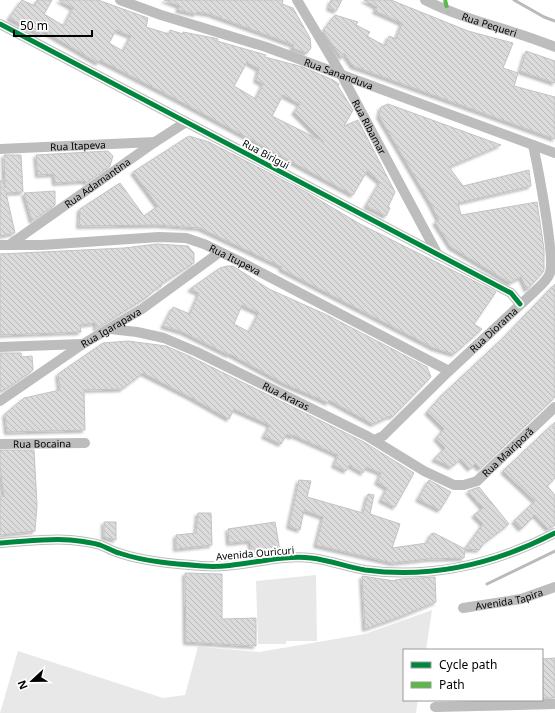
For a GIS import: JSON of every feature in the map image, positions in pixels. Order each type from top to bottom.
[{"type":"street","name":"Rua Sananduva","points":[[120,0],[161,15],[266,47],[555,153]]},
{"type":"street","name":"Rua Ribamar","points":[[297,0],[341,74],[438,255]]},
{"type":"street","name":"Rua Pequeri","points":[[425,0],[448,12],[533,38],[555,47]]},
{"type":"street","name":"Rua Birigui","points":[[0,24],[511,293],[520,304]]},
{"type":"street","name":"Rua Adamantina","points":[[5,245],[186,122]]},
{"type":"street","name":"Rua Itapeva","points":[[0,149],[156,142]]},
{"type":"street","name":"Rua Diorama","points":[[374,440],[383,436],[449,371],[546,280],[551,272],[548,228],[534,145]]},
{"type":"street","name":"Rua Itupeva","points":[[5,245],[42,245],[159,238],[186,238],[204,244],[220,252],[449,371]]},
{"type":"street","name":"Rua Igarapava","points":[[0,401],[83,344],[142,309],[220,252]]},
{"type":"street","name":"Rua Araras","points":[[110,329],[137,332],[164,338],[197,352],[374,440],[424,471],[454,485]]},
{"type":"street","points":[[0,347],[83,344]]},
{"type":"street","name":"Rua Mairiporã","points":[[454,485],[464,485],[477,481],[555,407]]},
{"type":"street","name":"Rua Bocaina","points":[[0,444],[85,442]]},
{"type":"street","name":"Avenida Ouricuri","points":[[0,543],[69,540],[100,545],[119,553],[150,561],[205,566],[256,563],[288,558],[311,558],[365,570],[420,573],[482,563],[530,546],[555,533]]},
{"type":"street","name":"Avenida Tapira","points":[[463,608],[521,600],[555,587]]},
{"type":"street","points":[[435,706],[555,704]]},
{"type":"shaded area","points":[[316,575],[317,641],[286,641],[286,644],[258,644],[256,581]]},
{"type":"shaded area","points":[[432,610],[426,649],[403,649],[403,701],[418,701],[416,713],[0,713],[18,651],[163,698],[185,695],[198,647],[259,652],[365,634]]},
{"type":"building","points":[[22,0],[35,6],[37,0],[52,0],[44,14],[64,26],[73,8],[59,0],[98,0],[148,18],[146,27],[169,34],[170,30],[183,34],[183,32],[218,39],[217,41],[266,55],[265,57],[303,67],[333,80],[339,84],[338,86],[353,110],[344,126],[358,120],[395,192],[388,207],[390,208],[386,216],[366,206],[380,182],[367,171],[353,195],[178,100],[100,60],[98,63],[44,31],[41,35],[9,18]],"holes":[[[116,30],[131,36],[123,51],[109,43]],[[247,62],[259,69],[256,80],[263,84],[256,99],[234,86]],[[283,95],[300,104],[294,112],[324,142],[272,116]]]},
{"type":"building","points":[[164,0],[283,0],[282,4],[293,8],[310,38],[311,48],[307,53],[292,48],[294,45],[210,14],[197,12],[196,14],[178,10],[180,6]]},
{"type":"building","points":[[331,0],[342,0],[336,11],[329,8]]},
{"type":"building","points":[[364,0],[391,0],[468,31],[513,43],[503,68],[518,73],[514,86],[555,97],[555,139],[353,66],[344,53],[342,58],[323,31],[335,15],[358,22],[356,25],[370,32],[367,36],[385,46],[389,36],[396,39],[402,23],[375,11],[377,7]]},
{"type":"building","points":[[526,51],[555,61],[555,83],[520,71]]},
{"type":"building","points":[[388,104],[501,145],[449,167],[463,186],[529,170],[531,186],[458,203],[461,215],[537,202],[544,249],[544,271],[527,290],[521,277],[510,283],[451,247],[435,222],[439,220],[431,204],[379,116],[381,107]]},
{"type":"building","points":[[189,136],[209,142],[306,192],[360,224],[496,292],[474,324],[482,329],[454,354],[434,348],[281,269],[282,267],[200,228],[158,225],[79,226],[80,209],[120,183],[144,216],[158,206],[133,172]]},
{"type":"building","points":[[108,151],[113,156],[110,166],[86,183],[85,181],[55,183],[54,174],[38,175],[36,155]]},
{"type":"building","points":[[4,155],[21,155],[23,192],[6,193],[15,233],[0,236],[0,181],[4,180],[5,188]]},
{"type":"building","points":[[55,191],[55,205],[32,221],[24,193]]},
{"type":"building","points":[[157,244],[188,246],[194,253],[194,263],[161,284],[161,287],[158,287],[147,297],[96,329],[96,323],[80,325],[81,332],[0,335],[0,254],[124,248]]},
{"type":"building","points":[[233,266],[269,289],[327,315],[427,367],[431,377],[392,417],[390,416],[373,424],[329,400],[328,403],[285,384],[230,354],[229,355],[183,332],[163,326],[173,307],[190,314],[199,293],[190,289],[220,268]],"holes":[[[242,305],[259,313],[249,332],[234,324]]]},
{"type":"building","points":[[555,284],[555,397],[480,469],[475,464],[470,469],[461,459],[451,467],[434,459],[445,448],[436,438],[444,429],[427,412],[441,396],[503,338]]},
{"type":"building","points":[[128,341],[166,346],[187,355],[364,442],[414,473],[395,507],[381,500],[387,488],[377,482],[381,473],[366,467],[363,473],[349,465],[346,471],[334,465],[338,455],[293,435],[292,437],[287,434],[281,444],[264,436],[270,425],[234,409],[229,419],[143,373],[122,389],[84,390],[85,430],[7,432],[5,414],[24,398],[60,390],[58,374],[103,343]]},
{"type":"building","points":[[0,353],[21,353],[22,357],[32,356],[33,370],[8,388],[0,391]]},
{"type":"building","points":[[555,422],[555,478],[547,486],[555,495],[555,525],[548,529],[535,515],[521,529],[514,521],[535,501],[503,471]]},
{"type":"building","points":[[0,450],[34,450],[37,505],[35,531],[0,535],[0,496],[4,496],[0,467]]},
{"type":"building","points":[[299,480],[311,481],[307,497],[363,513],[368,494],[374,495],[370,514],[400,524],[392,548],[427,543],[431,534],[434,533],[465,549],[464,558],[428,559],[393,563],[316,545],[323,517],[304,510],[300,530],[289,526]]},
{"type":"building","points":[[429,480],[451,492],[440,510],[418,499]]},
{"type":"building","points":[[479,487],[509,524],[484,543],[479,550],[465,549],[483,524],[474,515],[483,508],[468,491]]},
{"type":"building","points":[[198,513],[211,513],[212,545],[176,549],[176,535],[196,533]]},
{"type":"building","points":[[104,522],[116,522],[116,540],[104,537]]},
{"type":"building","points":[[275,522],[280,551],[271,552],[271,549],[252,552],[250,541],[229,543],[228,529]]},
{"type":"building","points":[[185,573],[222,574],[222,619],[256,618],[256,646],[186,642]]},
{"type":"building","points":[[362,576],[395,581],[401,579],[435,577],[436,602],[365,629]]},
{"type":"building","points":[[555,658],[555,698],[543,698],[543,659]]},
{"type":"waterway","points":[[514,0],[544,17],[555,21]]},
{"type":"waterway","points":[[487,584],[555,551]]},
{"type":"marked path","points":[[445,0],[448,12]]},
{"type":"cycle path","points":[[0,24],[511,293],[520,304]]},
{"type":"cycle path","points":[[0,543],[53,539],[88,542],[140,559],[203,566],[230,565],[298,557],[318,559],[365,570],[415,572],[439,570],[486,561],[532,544],[555,533]]}]
